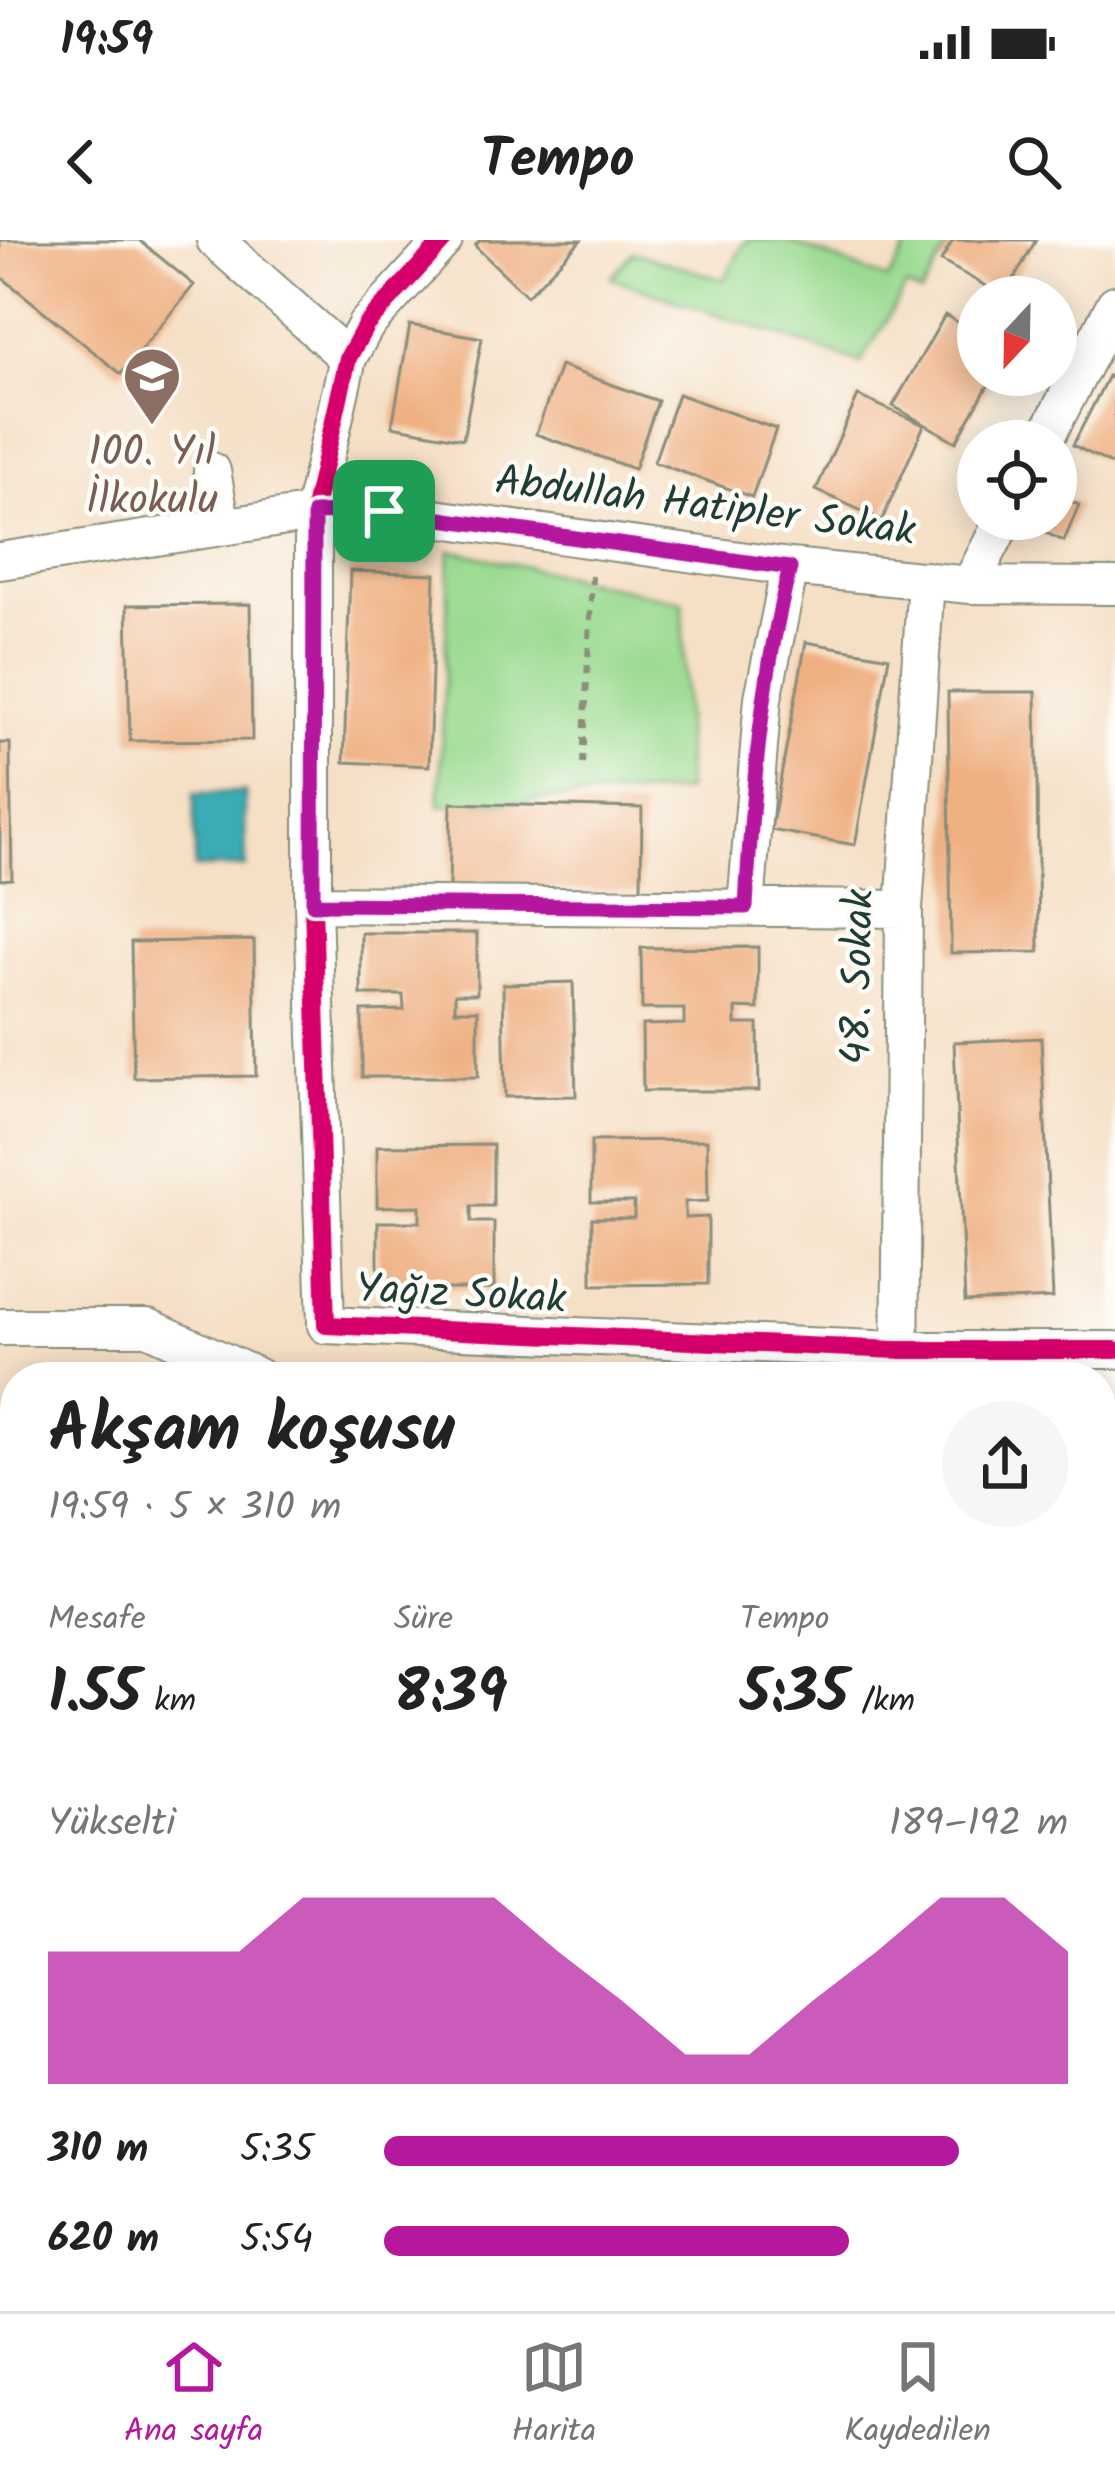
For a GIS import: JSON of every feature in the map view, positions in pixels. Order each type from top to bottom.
[{"type":"street","points":[[214,240],[348,358],[365,325],[444,240]]},
{"type":"street","points":[[1055,420],[1115,304]]},
{"type":"street","name":"Yağız Sokak","points":[[348,358],[314,513],[313,904],[326,1324],[870,1362]]},
{"type":"street","points":[[212,471],[222,527]]},
{"type":"street","name":"Abdullah Hatipler Sokak","points":[[0,561],[314,513],[384,511],[790,568],[970,585],[1115,586]]},
{"type":"street","points":[[970,585],[993,540]]},
{"type":"street","points":[[746,907],[764,698],[790,568]]},
{"type":"street","name":"48. Sokak","points":[[899,1362],[904,909],[926,580]]},
{"type":"street","points":[[313,904],[904,909]]},
{"type":"street","points":[[0,1327],[148,1328],[224,1362]]},
{"type":"street","name":"Yağız Sokak","points":[[930,1362],[1115,1350]]},
{"type":"path","points":[[583,764],[592,563]]},
{"type":"green space","points":[[746,240],[786,240],[888,280],[912,240],[951,240],[921,294],[906,287],[861,363],[611,278],[633,252],[724,280]]},
{"type":"green space","points":[[450,550],[683,602],[686,791],[439,806]]},
{"type":"water","points":[[245,792],[246,867],[195,868],[194,793]]},
{"type":"building","points":[[0,240],[139,240],[194,285],[121,374],[0,276]]},
{"type":"building","points":[[480,240],[581,240],[527,296],[475,246]]},
{"type":"building","points":[[953,240],[1036,240],[1015,276],[968,276],[941,261]]},
{"type":"building","points":[[945,315],[957,322],[957,396],[982,396],[968,420],[957,420],[956,442],[893,406]]},
{"type":"building","points":[[410,325],[482,338],[463,439],[392,426]]},
{"type":"building","points":[[560,366],[658,401],[634,469],[536,434]]},
{"type":"building","points":[[1108,376],[1115,379],[1115,466],[1077,447],[1077,437]]},
{"type":"building","points":[[678,394],[776,429],[752,497],[654,462]]},
{"type":"building","points":[[858,396],[924,425],[882,520],[816,490]]},
{"type":"building","points":[[350,571],[435,574],[429,766],[344,762]]},
{"type":"building","points":[[250,604],[252,740],[130,741],[127,605]]},
{"type":"building","points":[[806,642],[889,657],[855,845],[771,830]]},
{"type":"building","points":[[948,692],[1036,692],[1039,952],[951,953]]},
{"type":"building","points":[[0,743],[10,743],[12,879],[0,880]]},
{"type":"building","points":[[451,803],[642,808],[641,892],[449,887]]},
{"type":"building","points":[[361,933],[477,933],[477,994],[455,994],[455,1010],[478,1010],[478,1077],[362,1077],[362,1011],[404,1010],[403,995],[361,995]]},
{"type":"building","points":[[254,940],[256,1076],[134,1078],[131,942]]},
{"type":"building","points":[[758,947],[758,1009],[736,1008],[736,1024],[758,1024],[759,1091],[643,1091],[642,1025],[684,1024],[684,1009],[642,1009],[641,948]]},
{"type":"building","points":[[573,982],[576,1096],[505,1097],[503,984]]},
{"type":"building","points":[[1041,1038],[1053,1298],[965,1302],[954,1042]]},
{"type":"building","points":[[707,1140],[708,1201],[685,1202],[685,1218],[708,1217],[708,1284],[592,1285],[592,1218],[634,1218],[634,1202],[591,1202],[591,1141]]},
{"type":"building","points":[[493,1145],[493,1206],[471,1206],[471,1222],[494,1222],[494,1289],[378,1289],[378,1222],[420,1222],[420,1206],[377,1207],[377,1146]]},
{"type":"cycle path","points":[[444,240],[366,325],[348,358],[313,513],[313,904],[326,1325],[897,1350],[1115,1350]]},
{"type":"place","name":"100. Yıl İlkokulu","points":[[152,427]]},
{"type":"route","points":[[384,511],[790,568],[764,698],[746,907],[313,904],[314,513],[384,511]]}]
